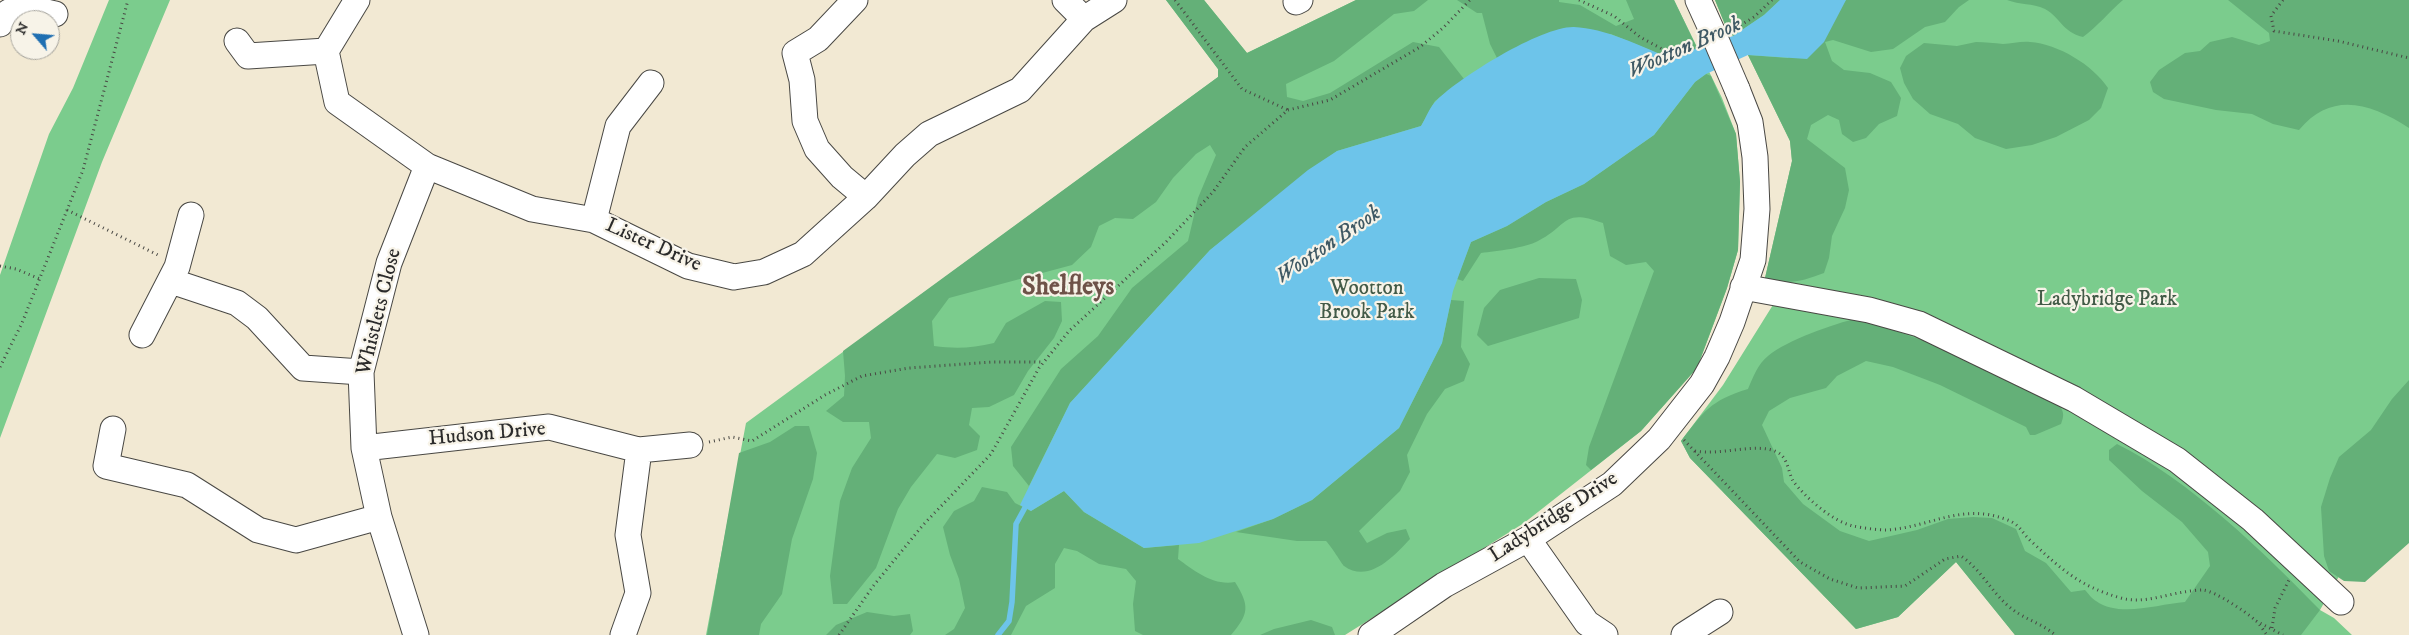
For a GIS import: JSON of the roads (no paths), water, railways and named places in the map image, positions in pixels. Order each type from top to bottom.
[{"type":"street","points":[[237,41],[248,56],[326,51],[356,0]]},
{"type":"street","points":[[855,0],[818,39],[795,53],[802,80],[805,121],[817,149],[842,177],[866,197]]},
{"type":"street","points":[[1065,0],[1084,19]]},
{"type":"street","name":"Lister Drive","points":[[326,51],[337,102],[426,166],[532,209],[594,220],[688,266],[734,277],[764,272],[803,254],[866,197],[905,155],[929,134],[1020,90],[1084,19],[1114,0]]},
{"type":"street","name":"Ladybridge Drive","points":[[1372,635],[1444,585],[1528,539],[1612,484],[1666,430],[1702,384],[1717,357],[1752,260],[1757,209],[1755,157],[1750,122],[1737,88],[1724,30],[1698,0]]},
{"type":"street","points":[[15,10],[27,7],[39,10]]},
{"type":"street","points":[[0,24],[10,12]]},
{"type":"street","name":"Lister Drive","points":[[594,220],[618,126],[651,83]]},
{"type":"street","name":"Whistlets Close","points":[[416,635],[379,517],[364,448],[361,372],[389,263],[426,166]]},
{"type":"street","points":[[142,335],[174,274],[191,214]]},
{"type":"street","points":[[174,274],[237,303],[257,318],[303,368],[361,372]]},
{"type":"street","points":[[1743,287],[1869,310],[1919,324],[1956,340],[2074,400],[2177,460],[2253,520],[2341,602]]},
{"type":"street","name":"Hudson Drive","points":[[364,448],[549,427],[639,450],[690,446]]},
{"type":"street","points":[[113,429],[106,466],[186,485],[258,530],[296,540],[379,517]]},
{"type":"street","points":[[624,635],[638,593],[628,535],[639,450]]},
{"type":"street","points":[[1528,539],[1589,631]]},
{"type":"street","points":[[1684,635],[1720,612]]},
{"type":"water","points":[[1780,0],[1846,0],[1824,42],[1807,59],[1748,55],[1706,74],[1695,82],[1654,135],[1584,184],[1546,202],[1507,226],[1471,242],[1453,291],[1442,343],[1399,428],[1312,500],[1273,519],[1199,543],[1144,548],[1084,512],[1064,491],[1031,511],[1020,505],[1070,403],[1210,250],[1308,170],[1337,151],[1421,126],[1432,105],[1448,90],[1502,55],[1542,35],[1560,29],[1586,28],[1622,38],[1669,58],[1733,36],[1764,15]]},
{"type":"waterway","name":"Wootton Brook","points":[[998,635],[1009,621],[1012,602],[1016,524],[1028,502]]},
{"type":"district","name":"Shelfleys","points":[[1068,289]]},
{"type":"park label","name":"Ladybridge Park","points":[[2107,301]]},
{"type":"park label","name":"Wootton Brook Park","points":[[1367,302]]}]
